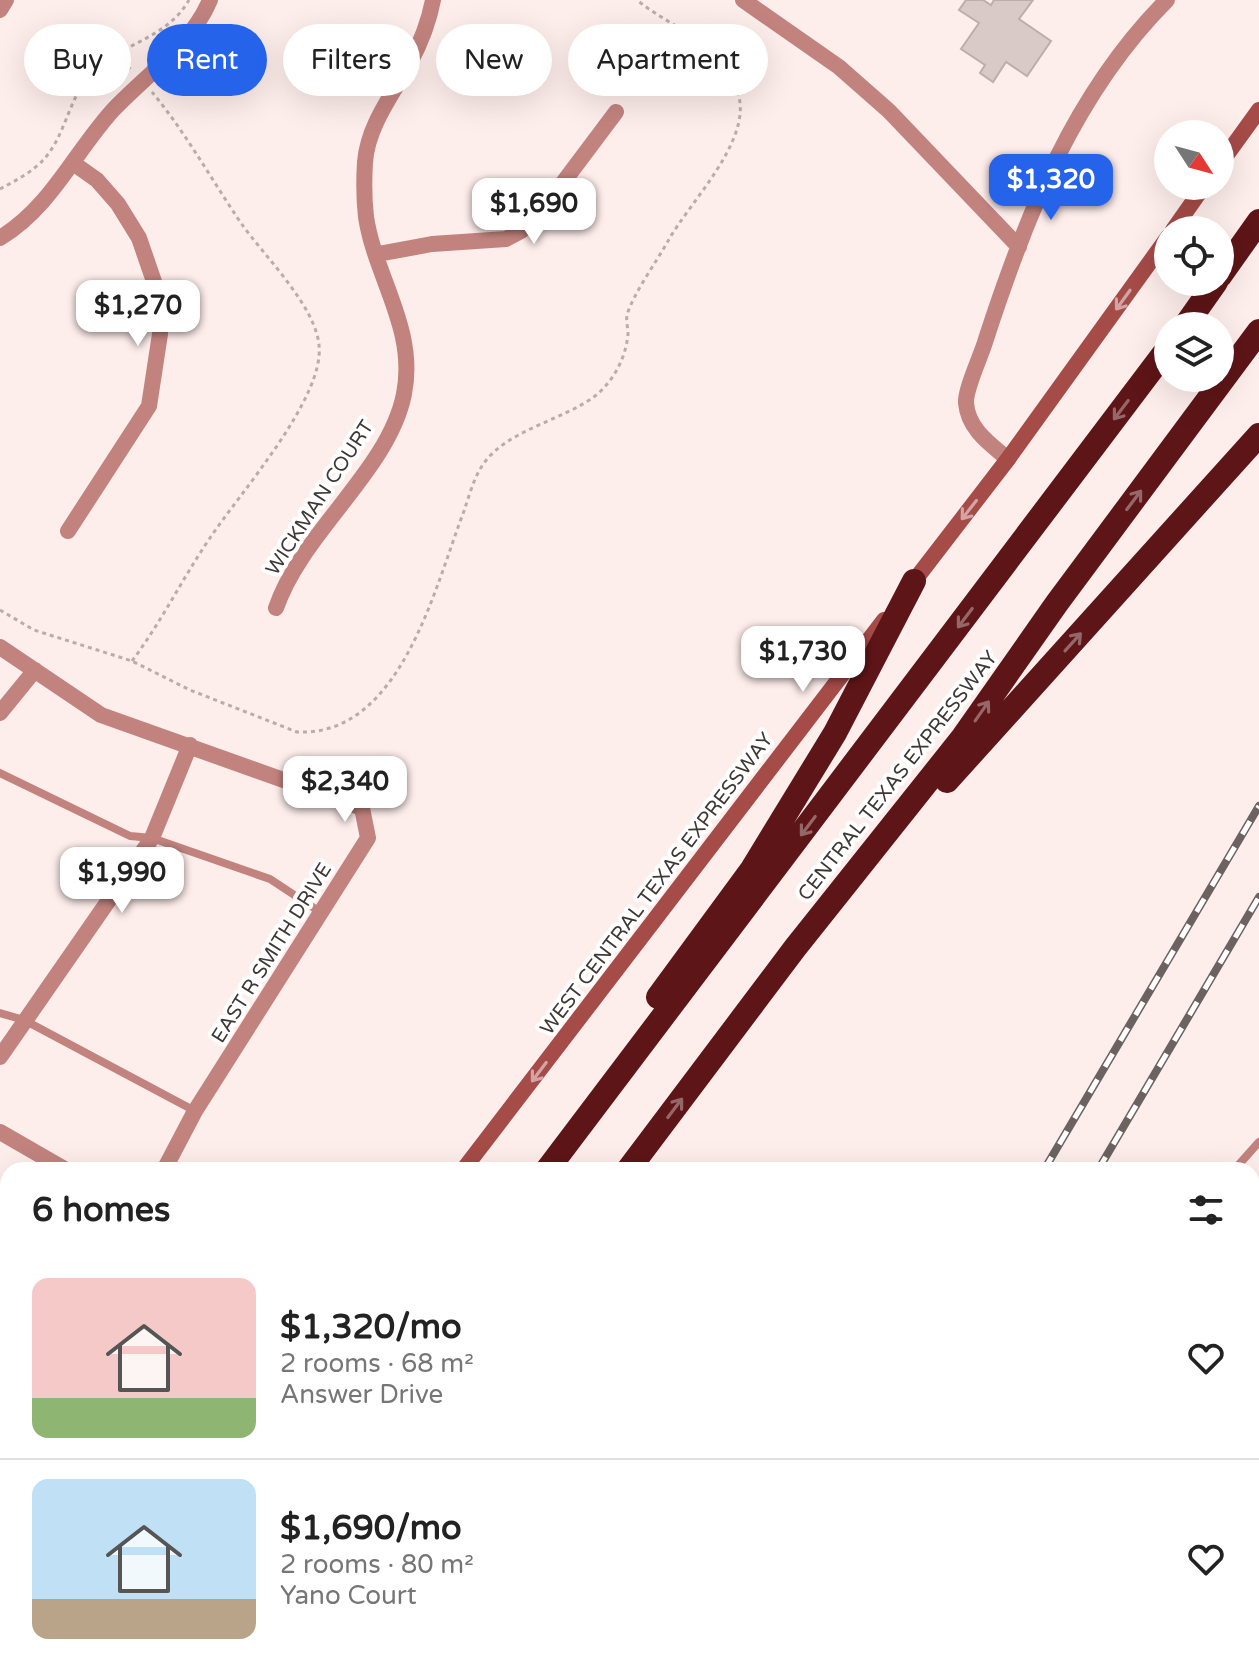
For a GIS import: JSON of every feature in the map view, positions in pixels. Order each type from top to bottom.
[{"type":"highway","points":[[1234,256],[1259,221]]},
{"type":"highway","name":"CENTRAL TEXAS EXPRESSWAY","points":[[634,1162],[795,948],[963,737],[1057,603],[1259,331]]},
{"type":"highway","name":"CENTRAL TEXAS EXPRESSWAY","points":[[553,1162],[1154,367]]},
{"type":"highway","points":[[795,948],[856,889],[940,789],[1259,435]]},
{"type":"highway","points":[[580,1126],[623,1044],[752,869],[835,733],[914,581]]},
{"type":"main road","points":[[1234,145],[1259,110]]},
{"type":"main road","name":"WEST CENTRAL TEXAS EXPRESSWAY","points":[[469,1162],[1008,459],[1154,256]]},
{"type":"street","points":[[0,10],[6,0]]},
{"type":"street","points":[[0,238],[44,204],[112,112],[182,40],[210,0]]},
{"type":"street","name":"WICKMAN COURT","points":[[276,608],[283,588],[309,546],[388,436],[404,395],[406,356],[366,218],[365,159],[375,125],[412,59],[433,0]]},
{"type":"street","points":[[743,0],[839,67],[889,111],[1019,247]]},
{"type":"street","points":[[1008,459],[978,434],[966,402],[1019,247],[1058,156],[1094,87],[1128,42],[1167,0]]},
{"type":"street","points":[[378,254],[432,244],[506,239],[521,231],[538,216],[616,112]]},
{"type":"street","points":[[68,531],[149,406],[160,334],[160,299],[139,238],[118,204],[97,180],[73,163]]},
{"type":"street","name":"EAST R SMITH DRIVE","points":[[0,647],[101,715],[362,808],[368,838],[195,1111],[168,1162]]},
{"type":"street","points":[[0,713],[35,670]]},
{"type":"street","points":[[0,1057],[152,838],[190,745]]},
{"type":"street","points":[[0,1132],[52,1162]]},
{"type":"lane","points":[[0,773],[130,836],[152,838],[270,879],[320,912]]},
{"type":"lane","points":[[0,1013],[24,1020],[195,1111]]},
{"type":"lane","points":[[1241,1162],[1259,1142]]},
{"type":"path","points":[[131,47],[161,32],[177,19],[189,0]]},
{"type":"path","points":[[0,610],[34,630],[132,661],[190,690],[297,732],[313,733],[343,722],[367,707],[387,688],[409,654],[482,466],[493,453],[515,439],[595,396],[613,377],[624,357],[627,316],[673,233],[732,142],[739,121],[739,98],[717,52],[637,0]]},
{"type":"path","points":[[131,68],[179,126],[244,227],[295,294],[318,333],[320,350],[314,376],[284,435],[210,537],[174,602],[132,661]]},
{"type":"path","points":[[0,189],[44,160],[76,96]]},
{"type":"building","points":[[966,0],[983,0],[991,5],[994,0],[1033,0],[1019,19],[1051,41],[1027,76],[1006,62],[993,82],[980,73],[985,65],[961,49],[979,23],[959,10]]},
{"type":"railway","points":[[1049,1162],[1259,806]]},
{"type":"railway","points":[[1103,1162],[1259,897]]}]
